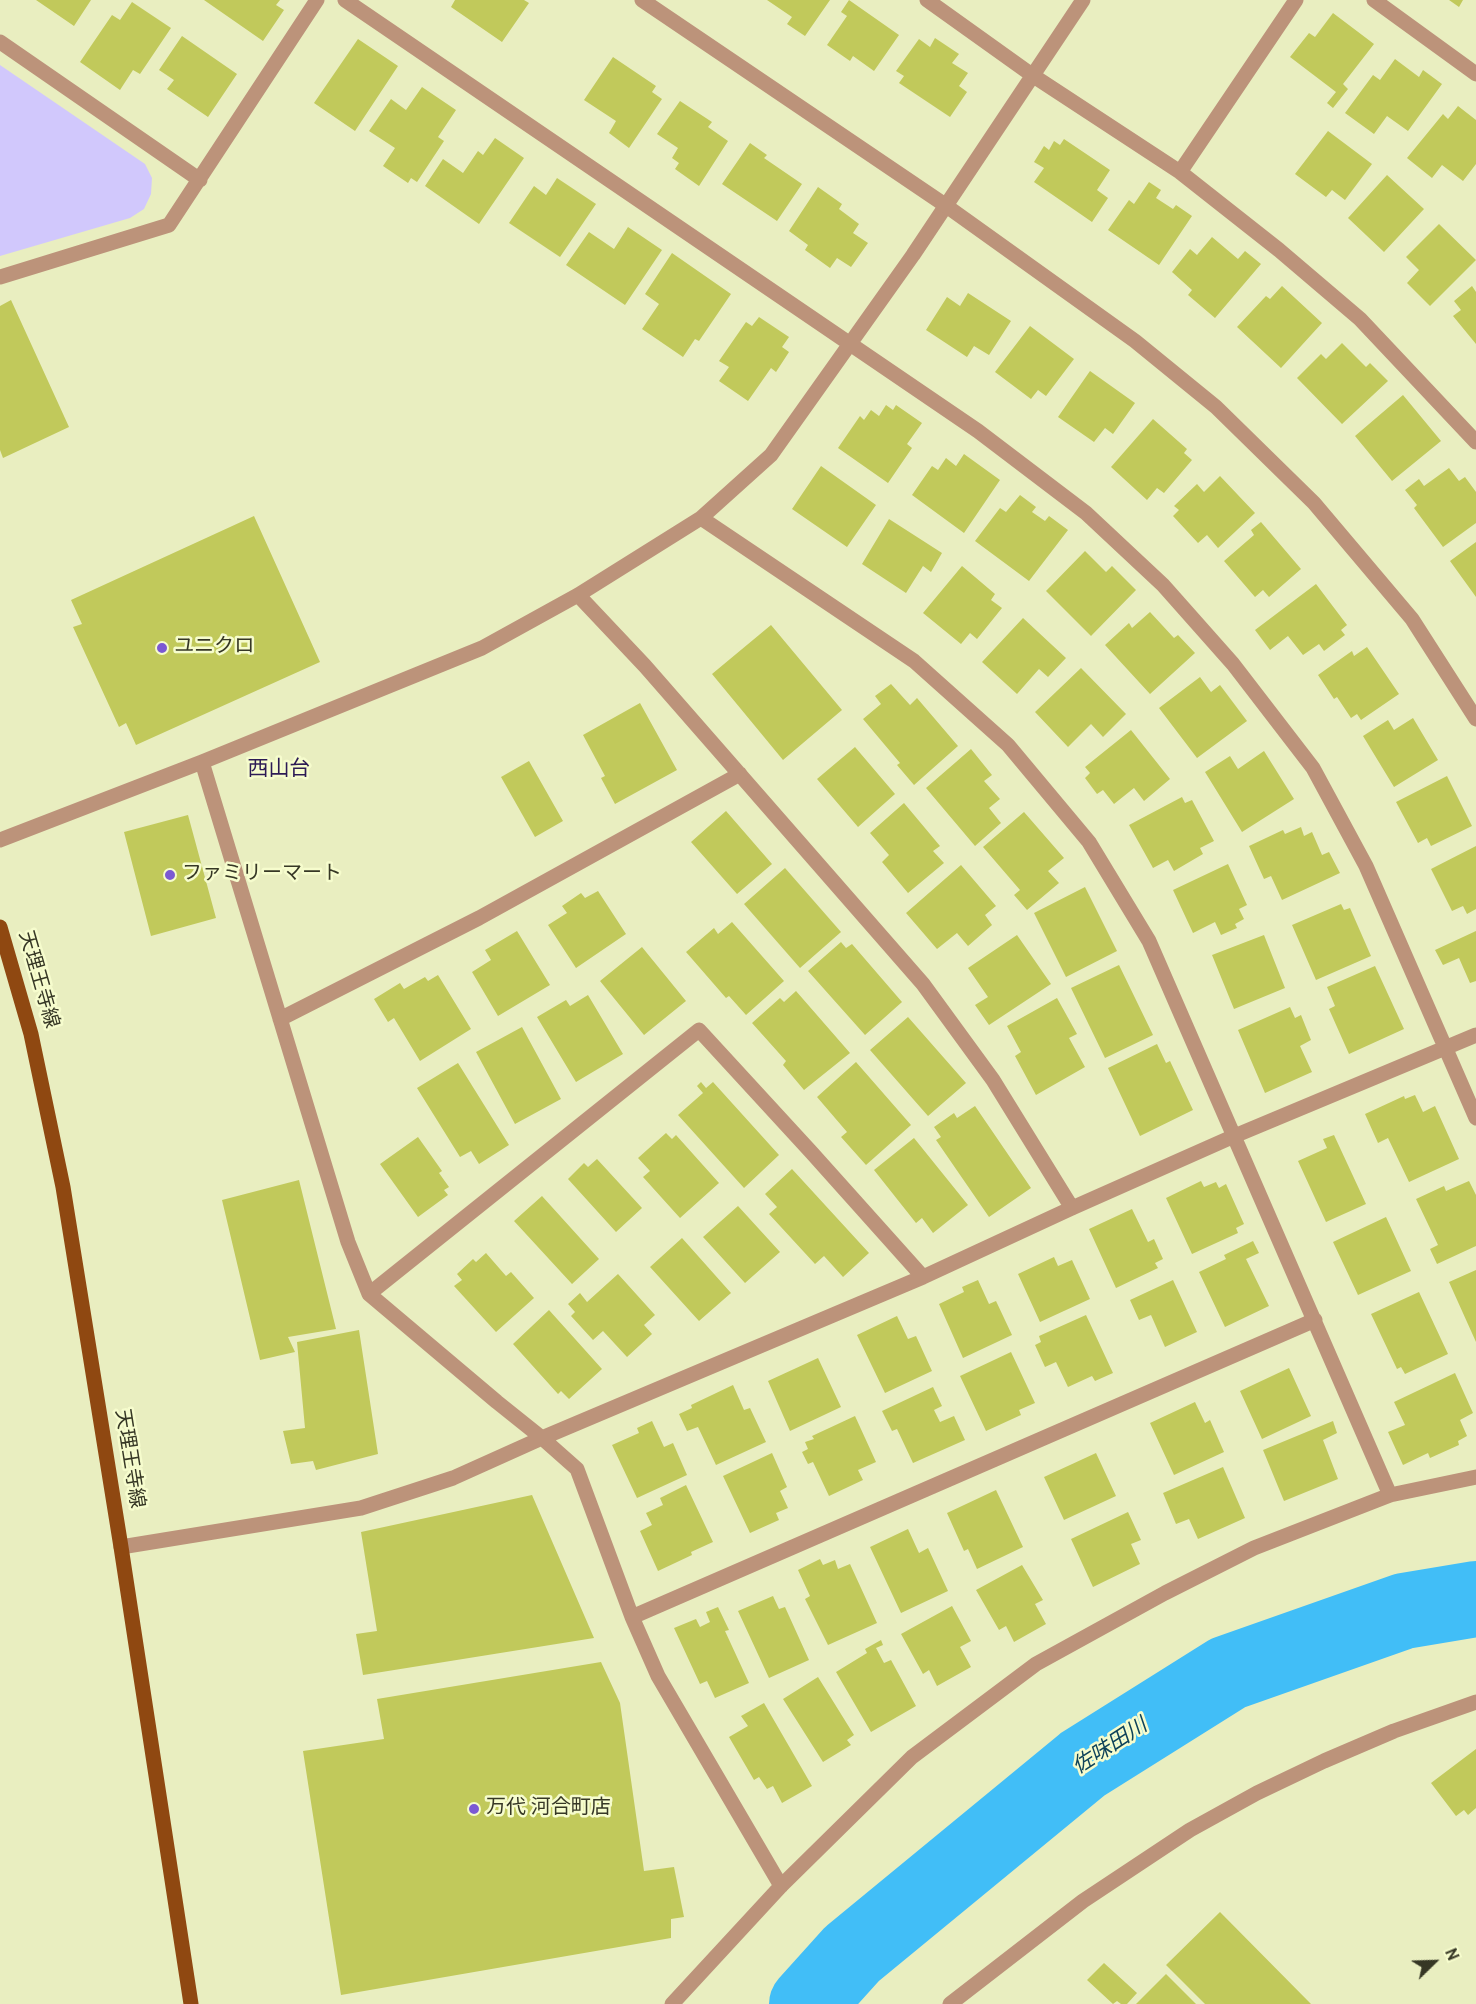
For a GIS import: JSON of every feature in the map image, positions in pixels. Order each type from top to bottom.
[{"type":"main road","name":"天理王寺線","points":[[0,927],[31,1034],[63,1187],[191,2004]]},
{"type":"street","points":[[0,277],[169,225],[317,0]]},
{"type":"street","points":[[345,0],[978,431],[1086,513],[1163,585],[1233,664],[1313,768],[1366,866],[1476,1118]]},
{"type":"street","points":[[642,0],[945,206],[1135,341],[1216,407],[1314,503],[1412,620],[1476,719]]},
{"type":"street","points":[[927,0],[1032,75],[1180,172],[1279,250],[1360,319],[1476,442]]},
{"type":"street","points":[[0,840],[202,762],[482,648],[578,595],[701,518],[771,455],[913,255],[1083,0]]},
{"type":"street","points":[[1180,172],[1296,0]]},
{"type":"street","points":[[1374,0],[1476,74]]},
{"type":"street","points":[[0,42],[200,180]]},
{"type":"street","points":[[701,518],[914,661],[1008,745],[1089,842],[1149,941],[1232,1137],[1315,1320],[1390,1495]]},
{"type":"street","points":[[578,595],[645,666],[923,984],[993,1080],[1072,1208]]},
{"type":"street","points":[[202,762],[348,1242],[369,1294],[576,1469],[632,1617],[658,1676],[781,1886]]},
{"type":"street","points":[[280,1019],[479,918],[740,774]]},
{"type":"street","points":[[369,1294],[699,1030],[923,1276]]},
{"type":"street","points":[[121,1547],[361,1508],[453,1478],[923,1276],[1232,1137],[1476,1035]]},
{"type":"street","points":[[632,1617],[1315,1320]]},
{"type":"street","points":[[672,2004],[781,1886],[912,1757],[1036,1664],[1165,1593],[1254,1548],[1390,1495],[1476,1477]]},
{"type":"street","points":[[950,2004],[1083,1901],[1190,1830],[1324,1761],[1394,1731],[1476,1702]]},
{"type":"shaded area","points":[[0,65],[145,164],[152,178],[151,194],[144,209],[130,218],[0,256]]},
{"type":"building","points":[[36,0],[91,0],[74,26]]},
{"type":"building","points":[[204,0],[280,0],[276,5],[284,10],[263,41]]},
{"type":"building","points":[[455,0],[524,0],[529,3],[502,42],[451,7]]},
{"type":"building","points":[[767,0],[830,0],[805,36],[787,24],[792,17]]},
{"type":"building","points":[[849,0],[899,35],[874,71],[853,56],[850,61],[827,45],[847,16],[841,12]]},
{"type":"building","points":[[1449,0],[1463,0],[1459,7]]},
{"type":"building","points":[[132,2],[171,28],[140,74],[133,70],[120,90],[80,62],[112,15],[120,20]]},
{"type":"building","points":[[1333,13],[1374,44],[1343,84],[1348,89],[1333,108],[1327,103],[1336,92],[1290,57],[1309,33],[1315,37]]},
{"type":"building","points":[[182,36],[237,74],[208,117],[167,89],[174,80],[159,70]]},
{"type":"building","points":[[935,38],[959,54],[952,63],[968,73],[959,86],[967,92],[950,117],[899,83],[904,76],[896,71],[919,39],[930,47]]},
{"type":"building","points":[[358,39],[398,66],[355,131],[314,103]]},
{"type":"building","points":[[613,57],[656,86],[652,92],[662,99],[629,148],[609,133],[616,121],[584,100]]},
{"type":"building","points":[[1395,59],[1419,77],[1423,70],[1442,84],[1408,131],[1387,116],[1374,134],[1345,113],[1373,75],[1380,80]]},
{"type":"building","points":[[422,87],[456,110],[438,137],[444,141],[417,182],[411,178],[408,183],[383,166],[395,148],[369,131],[391,99],[406,110]]},
{"type":"building","points":[[680,101],[712,122],[708,127],[728,141],[699,186],[675,169],[679,163],[672,158],[678,148],[657,134]]},
{"type":"building","points":[[1458,106],[1476,120],[1476,164],[1463,181],[1442,165],[1432,178],[1407,158],[1443,114],[1448,119]]},
{"type":"building","points":[[1328,131],[1372,164],[1345,200],[1332,190],[1326,197],[1295,174]]},
{"type":"building","points":[[495,138],[524,158],[479,224],[425,186],[443,159],[463,173],[478,151],[483,155]]},
{"type":"building","points":[[1064,139],[1110,170],[1097,190],[1108,198],[1092,222],[1034,182],[1044,168],[1034,162],[1044,146],[1049,150],[1054,141],[1060,145]]},
{"type":"building","points":[[750,143],[767,155],[764,158],[802,184],[777,221],[722,184]]},
{"type":"building","points":[[1387,175],[1424,209],[1384,252],[1348,218]]},
{"type":"building","points":[[557,178],[596,204],[560,257],[509,223],[534,186],[546,195]]},
{"type":"building","points":[[1149,182],[1161,190],[1156,198],[1173,209],[1176,205],[1192,216],[1159,265],[1108,230],[1129,200],[1134,204]]},
{"type":"building","points":[[818,187],[842,204],[839,209],[859,224],[853,233],[868,243],[851,267],[837,258],[830,268],[805,250],[808,245],[789,231]]},
{"type":"building","points":[[1439,224],[1476,260],[1430,306],[1407,283],[1419,270],[1406,257]]},
{"type":"building","points":[[628,227],[662,250],[625,305],[566,265],[589,232],[614,249]]},
{"type":"building","points":[[1212,237],[1238,259],[1245,251],[1261,264],[1215,318],[1188,295],[1192,290],[1172,272],[1190,249],[1197,255]]},
{"type":"building","points":[[672,253],[731,294],[699,341],[695,339],[683,357],[642,329],[659,304],[645,294]]},
{"type":"building","points":[[1282,286],[1322,323],[1281,368],[1237,327],[1266,296],[1270,299]]},
{"type":"building","points":[[1472,286],[1476,292],[1476,344],[1453,316],[1461,310],[1454,301]]},
{"type":"building","points":[[968,293],[1011,321],[989,355],[974,346],[967,357],[926,330],[947,297],[960,306]]},
{"type":"building","points":[[11,300],[69,427],[3,458],[0,450],[0,306]]},
{"type":"building","points":[[759,317],[789,337],[782,347],[789,352],[776,372],[771,368],[748,401],[719,381],[729,367],[719,361],[746,322],[752,326]]},
{"type":"building","points":[[1030,326],[1074,359],[1046,396],[1038,390],[1031,399],[995,372]]},
{"type":"building","points":[[1342,343],[1366,367],[1370,363],[1388,381],[1342,424],[1297,378],[1321,354],[1326,359]]},
{"type":"building","points":[[1090,371],[1135,403],[1113,434],[1105,428],[1094,442],[1058,417]]},
{"type":"building","points":[[1403,395],[1441,441],[1392,481],[1355,436]]},
{"type":"building","points":[[886,405],[893,410],[896,405],[922,423],[907,444],[912,448],[888,483],[838,448],[860,416],[864,420],[871,410],[879,416]]},
{"type":"building","points":[[1153,419],[1187,449],[1184,453],[1192,460],[1164,493],[1157,488],[1147,500],[1111,467]]},
{"type":"building","points":[[964,454],[1000,480],[964,533],[912,495],[932,466],[938,470],[946,458],[956,466]]},
{"type":"building","points":[[821,466],[876,505],[847,547],[792,509]]},
{"type":"building","points":[[1449,468],[1459,481],[1465,477],[1476,492],[1476,523],[1443,547],[1414,508],[1417,505],[1405,490],[1419,479],[1424,486]]},
{"type":"building","points":[[1220,476],[1255,513],[1218,548],[1207,535],[1198,543],[1173,516],[1179,510],[1174,506],[1197,484],[1204,492]]},
{"type":"building","points":[[1020,495],[1036,507],[1032,512],[1045,521],[1049,516],[1068,530],[1029,581],[975,541],[1000,508],[1006,512]]},
{"type":"building","points":[[254,516],[320,662],[136,745],[126,723],[119,727],[73,627],[82,624],[71,600]]},
{"type":"building","points":[[889,519],[942,553],[931,572],[923,566],[906,593],[862,564]]},
{"type":"building","points":[[1261,522],[1301,569],[1269,597],[1263,590],[1255,597],[1224,561],[1254,535],[1251,530]]},
{"type":"building","points":[[1476,542],[1476,597],[1450,561]]},
{"type":"building","points":[[1085,551],[1106,572],[1112,566],[1136,590],[1091,636],[1046,591]]},
{"type":"building","points":[[962,566],[995,594],[991,600],[1002,608],[977,639],[970,633],[961,644],[923,613]]},
{"type":"building","points":[[1316,584],[1347,625],[1341,630],[1345,635],[1324,651],[1319,644],[1303,655],[1288,636],[1270,650],[1255,630]]},
{"type":"building","points":[[1150,612],[1174,638],[1178,635],[1195,653],[1150,694],[1105,645],[1129,623],[1132,628]]},
{"type":"building","points":[[1023,618],[1066,658],[1048,677],[1039,669],[1017,694],[982,662]]},
{"type":"building","points":[[771,625],[842,710],[783,760],[712,674]]},
{"type":"building","points":[[1367,647],[1399,694],[1361,720],[1357,714],[1351,718],[1337,697],[1334,699],[1318,675],[1352,651],[1354,656]]},
{"type":"building","points":[[1081,668],[1126,714],[1103,737],[1091,724],[1068,747],[1035,712]]},
{"type":"building","points":[[1200,677],[1211,692],[1220,685],[1247,721],[1197,758],[1159,708]]},
{"type":"building","points":[[891,684],[910,705],[917,698],[958,746],[914,785],[897,765],[900,763],[863,719],[881,704],[875,696]]},
{"type":"building","points":[[640,703],[677,770],[615,804],[601,778],[605,776],[583,735]]},
{"type":"building","points":[[1413,718],[1438,760],[1394,787],[1363,736],[1388,720],[1394,730]]},
{"type":"building","points":[[1131,730],[1170,779],[1144,801],[1134,788],[1114,804],[1103,790],[1097,794],[1085,778],[1090,773],[1085,767]]},
{"type":"building","points":[[855,747],[895,794],[858,827],[817,779]]},
{"type":"building","points":[[971,749],[992,775],[984,781],[1000,799],[989,808],[1001,823],[975,846],[926,788]]},
{"type":"building","points":[[1264,751],[1294,799],[1242,832],[1205,772],[1230,756],[1238,769]]},
{"type":"building","points":[[529,761],[563,821],[535,837],[501,777]]},
{"type":"building","points":[[1447,776],[1472,826],[1431,846],[1427,838],[1418,843],[1396,802]]},
{"type":"building","points":[[1182,797],[1185,803],[1192,800],[1214,841],[1200,848],[1203,854],[1174,871],[1168,860],[1153,868],[1129,825]]},
{"type":"building","points":[[904,803],[940,846],[933,851],[944,863],[908,893],[882,862],[889,855],[870,833]]},
{"type":"building","points":[[726,811],[772,864],[737,894],[691,842]]},
{"type":"building","points":[[1024,812],[1064,858],[1048,871],[1059,883],[1027,910],[1014,895],[1020,890],[983,847]]},
{"type":"building","name":"ファミリーマート","points":[[188,815],[216,918],[151,936],[124,832]]},
{"type":"building","points":[[1301,827],[1304,836],[1312,832],[1322,855],[1329,852],[1340,873],[1282,900],[1271,876],[1264,879],[1249,846],[1283,830],[1285,834]]},
{"type":"building","points":[[1476,846],[1476,909],[1467,914],[1463,906],[1452,911],[1431,869]]},
{"type":"building","points":[[1228,864],[1247,905],[1239,909],[1244,919],[1235,924],[1237,928],[1221,935],[1215,922],[1193,933],[1173,890]]},
{"type":"building","points":[[961,865],[996,906],[985,915],[992,925],[968,946],[957,933],[937,949],[906,913]]},
{"type":"building","points":[[785,868],[841,932],[800,968],[744,904]]},
{"type":"building","points":[[1085,887],[1117,951],[1066,977],[1034,913]]},
{"type":"building","points":[[598,891],[626,934],[576,968],[548,925],[567,913],[562,906],[581,893],[585,898]]},
{"type":"building","points":[[1341,904],[1344,910],[1350,908],[1371,956],[1316,980],[1292,925]]},
{"type":"building","points":[[732,922],[784,981],[746,1015],[729,996],[726,998],[686,952],[714,928],[718,934]]},
{"type":"building","points":[[517,931],[550,985],[498,1016],[472,972],[491,960],[485,950]]},
{"type":"building","points":[[1476,931],[1476,981],[1470,983],[1459,958],[1443,965],[1435,950]]},
{"type":"building","points":[[1017,935],[1051,984],[989,1025],[975,1005],[988,997],[968,968]]},
{"type":"building","points":[[1264,935],[1285,988],[1234,1009],[1212,955]]},
{"type":"building","points":[[841,942],[846,948],[852,944],[902,1002],[865,1035],[808,971]]},
{"type":"building","points":[[642,947],[686,1001],[644,1035],[600,981]]},
{"type":"building","points":[[1119,965],[1153,1035],[1105,1058],[1071,988]]},
{"type":"building","points":[[1375,966],[1404,1029],[1349,1054],[1329,1009],[1335,1006],[1327,987]]},
{"type":"building","points":[[438,975],[471,1029],[420,1061],[394,1018],[388,1022],[374,999],[400,983],[404,989],[425,977],[428,981]]},
{"type":"building","points":[[796,991],[850,1053],[804,1090],[783,1065],[786,1061],[752,1023],[780,998],[784,1002]]},
{"type":"building","points":[[588,995],[623,1054],[576,1082],[537,1017],[566,1000],[570,1006]]},
{"type":"building","points":[[1057,998],[1077,1034],[1069,1038],[1085,1067],[1036,1095],[1015,1056],[1021,1052],[1007,1026]]},
{"type":"building","points":[[1290,1007],[1295,1018],[1301,1015],[1311,1040],[1300,1046],[1312,1072],[1265,1093],[1238,1030]]},
{"type":"building","points":[[908,1017],[966,1083],[928,1116],[870,1050]]},
{"type":"building","points":[[522,1027],[561,1099],[515,1124],[476,1052]]},
{"type":"building","points":[[1157,1044],[1166,1063],[1170,1061],[1193,1110],[1140,1136],[1108,1068]]},
{"type":"building","points":[[856,1062],[911,1125],[866,1165],[841,1137],[847,1132],[817,1097]]},
{"type":"building","points":[[458,1063],[509,1145],[479,1164],[471,1151],[460,1157],[417,1088]]},
{"type":"building","points":[[701,1082],[706,1088],[713,1082],[779,1155],[744,1188],[678,1115],[703,1093],[697,1086]]},
{"type":"building","points":[[1415,1095],[1423,1112],[1435,1106],[1459,1159],[1409,1182],[1388,1138],[1378,1143],[1365,1114],[1404,1096],[1405,1099]]},
{"type":"building","points":[[975,1106],[1031,1188],[989,1217],[936,1140],[941,1137],[934,1127],[954,1113],[957,1118]]},
{"type":"building","points":[[666,1133],[672,1139],[676,1135],[719,1183],[680,1218],[643,1177],[650,1171],[638,1158]]},
{"type":"building","points":[[1334,1135],[1366,1204],[1326,1222],[1298,1161],[1327,1148],[1323,1139]]},
{"type":"building","points":[[418,1137],[442,1171],[439,1173],[449,1187],[444,1190],[448,1195],[418,1217],[380,1164]]},
{"type":"building","points":[[914,1138],[968,1205],[933,1233],[922,1218],[916,1223],[874,1170]]},
{"type":"building","points":[[597,1159],[642,1208],[616,1232],[568,1179],[584,1163],[588,1167]]},
{"type":"building","points":[[792,1169],[869,1253],[843,1277],[824,1256],[815,1264],[769,1214],[777,1207],[765,1194]]},
{"type":"building","points":[[299,1180],[336,1329],[288,1337],[295,1352],[260,1360],[222,1200]]},
{"type":"building","points":[[1201,1181],[1204,1187],[1216,1182],[1219,1188],[1226,1184],[1244,1224],[1236,1228],[1238,1233],[1192,1254],[1166,1198]]},
{"type":"building","points":[[1469,1181],[1476,1195],[1476,1246],[1437,1264],[1430,1249],[1438,1245],[1416,1199],[1444,1186],[1446,1191]]},
{"type":"building","points":[[542,1196],[599,1259],[572,1284],[514,1221]]},
{"type":"building","points":[[738,1206],[780,1252],[745,1283],[703,1237]]},
{"type":"building","points":[[1132,1209],[1148,1242],[1154,1239],[1163,1259],[1155,1263],[1158,1268],[1116,1288],[1089,1229]]},
{"type":"building","points":[[1386,1217],[1411,1271],[1358,1295],[1333,1242]]},
{"type":"building","points":[[682,1238],[731,1293],[699,1321],[650,1267]]},
{"type":"building","points":[[1253,1241],[1259,1253],[1246,1259],[1269,1306],[1225,1327],[1199,1272],[1226,1259],[1224,1255]]},
{"type":"building","points":[[486,1253],[506,1276],[511,1272],[534,1298],[496,1332],[454,1286],[462,1280],[457,1274],[473,1259],[476,1262]]},
{"type":"building","points":[[1054,1257],[1058,1266],[1072,1260],[1090,1299],[1040,1322],[1018,1274]]},
{"type":"building","points":[[1476,1270],[1476,1342],[1449,1282]]},
{"type":"building","points":[[618,1274],[655,1315],[644,1325],[652,1334],[627,1357],[603,1331],[593,1340],[571,1316],[575,1312],[568,1304],[580,1293],[587,1302]]},
{"type":"building","points":[[978,1280],[989,1304],[996,1301],[1012,1335],[963,1358],[939,1304],[964,1292],[962,1287]]},
{"type":"building","points":[[1173,1280],[1197,1332],[1165,1347],[1151,1315],[1139,1320],[1130,1300]]},
{"type":"building","points":[[1419,1292],[1448,1354],[1405,1374],[1401,1367],[1397,1369],[1371,1314]]},
{"type":"building","points":[[549,1310],[602,1369],[569,1399],[561,1391],[558,1394],[513,1344]]},
{"type":"building","points":[[1086,1315],[1113,1373],[1095,1381],[1092,1376],[1068,1387],[1056,1362],[1045,1367],[1035,1345],[1041,1342],[1039,1336]]},
{"type":"building","points":[[897,1316],[908,1339],[916,1336],[932,1371],[885,1393],[857,1335]]},
{"type":"building","points":[[359,1330],[378,1454],[316,1470],[313,1461],[291,1464],[283,1431],[305,1428],[297,1342]]},
{"type":"building","points":[[1011,1352],[1035,1403],[1019,1410],[1021,1415],[986,1431],[960,1376]]},
{"type":"building","points":[[818,1358],[841,1407],[790,1431],[768,1381]]},
{"type":"building","points":[[1289,1368],[1311,1416],[1262,1439],[1240,1391]]},
{"type":"building","points":[[1455,1373],[1473,1413],[1460,1420],[1467,1436],[1458,1441],[1459,1445],[1430,1458],[1428,1453],[1403,1465],[1388,1432],[1405,1425],[1394,1402]]},
{"type":"building","points":[[733,1385],[744,1410],[750,1408],[766,1442],[716,1465],[698,1427],[687,1431],[679,1414],[692,1408],[691,1405]]},
{"type":"building","points":[[933,1387],[942,1406],[934,1410],[940,1422],[954,1416],[965,1440],[913,1463],[897,1429],[892,1431],[882,1411]]},
{"type":"building","points":[[1195,1402],[1205,1423],[1210,1420],[1224,1452],[1174,1475],[1150,1423]]},
{"type":"building","points":[[855,1416],[876,1462],[858,1470],[863,1480],[829,1496],[813,1462],[808,1464],[802,1452],[808,1449],[805,1442],[814,1439],[812,1436]]},
{"type":"building","points":[[652,1421],[664,1447],[673,1443],[687,1475],[637,1498],[612,1445],[639,1433],[637,1428]]},
{"type":"building","points":[[1333,1421],[1337,1433],[1323,1440],[1338,1479],[1284,1501],[1263,1450]]},
{"type":"building","points":[[772,1453],[787,1487],[780,1491],[788,1508],[776,1513],[779,1520],[750,1533],[723,1476]]},
{"type":"building","points":[[1096,1453],[1116,1496],[1064,1520],[1044,1477]]},
{"type":"building","points":[[1223,1467],[1245,1518],[1198,1539],[1189,1519],[1176,1524],[1163,1493]]},
{"type":"building","points":[[686,1485],[713,1542],[658,1571],[640,1531],[652,1525],[646,1513],[663,1505],[660,1498]]},
{"type":"building","points":[[996,1490],[1023,1547],[977,1569],[968,1549],[964,1551],[947,1513]]},
{"type":"building","points":[[532,1495],[594,1638],[363,1675],[356,1634],[377,1631],[361,1532]]},
{"type":"building","points":[[1128,1512],[1141,1540],[1131,1544],[1140,1564],[1093,1587],[1071,1539]]},
{"type":"building","points":[[908,1529],[919,1553],[928,1548],[948,1591],[901,1613],[870,1547]]},
{"type":"building","points":[[820,1559],[823,1565],[835,1560],[838,1569],[850,1564],[877,1623],[828,1645],[805,1599],[810,1596],[798,1570]]},
{"type":"building","points":[[1022,1565],[1043,1600],[1035,1604],[1046,1624],[1014,1642],[1006,1626],[999,1630],[976,1590]]},
{"type":"building","points":[[773,1596],[779,1609],[785,1607],[809,1660],[769,1678],[738,1611]]},
{"type":"building","points":[[952,1606],[971,1641],[960,1647],[971,1667],[937,1686],[929,1670],[923,1674],[901,1634]]},
{"type":"building","points":[[718,1607],[729,1630],[725,1631],[749,1683],[715,1698],[707,1681],[700,1684],[674,1628],[696,1619],[700,1627],[710,1622],[706,1612]]},
{"type":"building","points":[[881,1640],[883,1645],[876,1648],[884,1663],[891,1660],[916,1706],[871,1732],[836,1672],[867,1653],[865,1649]]},
{"type":"building","name":"万代 河合町店","points":[[601,1662],[620,1703],[644,1871],[674,1867],[684,1917],[671,1919],[671,1938],[341,1995],[303,1751],[384,1739],[377,1699]]},
{"type":"building","points":[[818,1677],[854,1735],[847,1740],[851,1745],[823,1762],[783,1699]]},
{"type":"building","points":[[764,1703],[812,1786],[782,1803],[773,1786],[767,1789],[759,1777],[754,1780],[729,1737],[748,1726],[741,1716]]},
{"type":"building","points":[[1476,1749],[1476,1808],[1468,1815],[1464,1810],[1456,1816],[1431,1783]]},
{"type":"building","points":[[1220,1912],[1311,2004],[1205,2004],[1166,1965]]},
{"type":"building","points":[[1104,1963],[1137,1993],[1127,2004],[1117,2001],[1113,2004],[1087,1980]]},
{"type":"building","points":[[1166,1974],[1196,2004],[1136,2004]]},
{"type":"waterway","name":"佐味田川","points":[[807,2004],[852,1954],[1083,1764],[1228,1673],[1404,1611],[1476,1599]]},
{"type":"place","name":"ユニクロ","points":[[162,648]]},
{"type":"place","name":"ファミリーマート","points":[[170,875]]},
{"type":"place","name":"万代 河合町店","points":[[474,1809]]},
{"type":"district","name":"西山台","points":[[279,771]]}]
